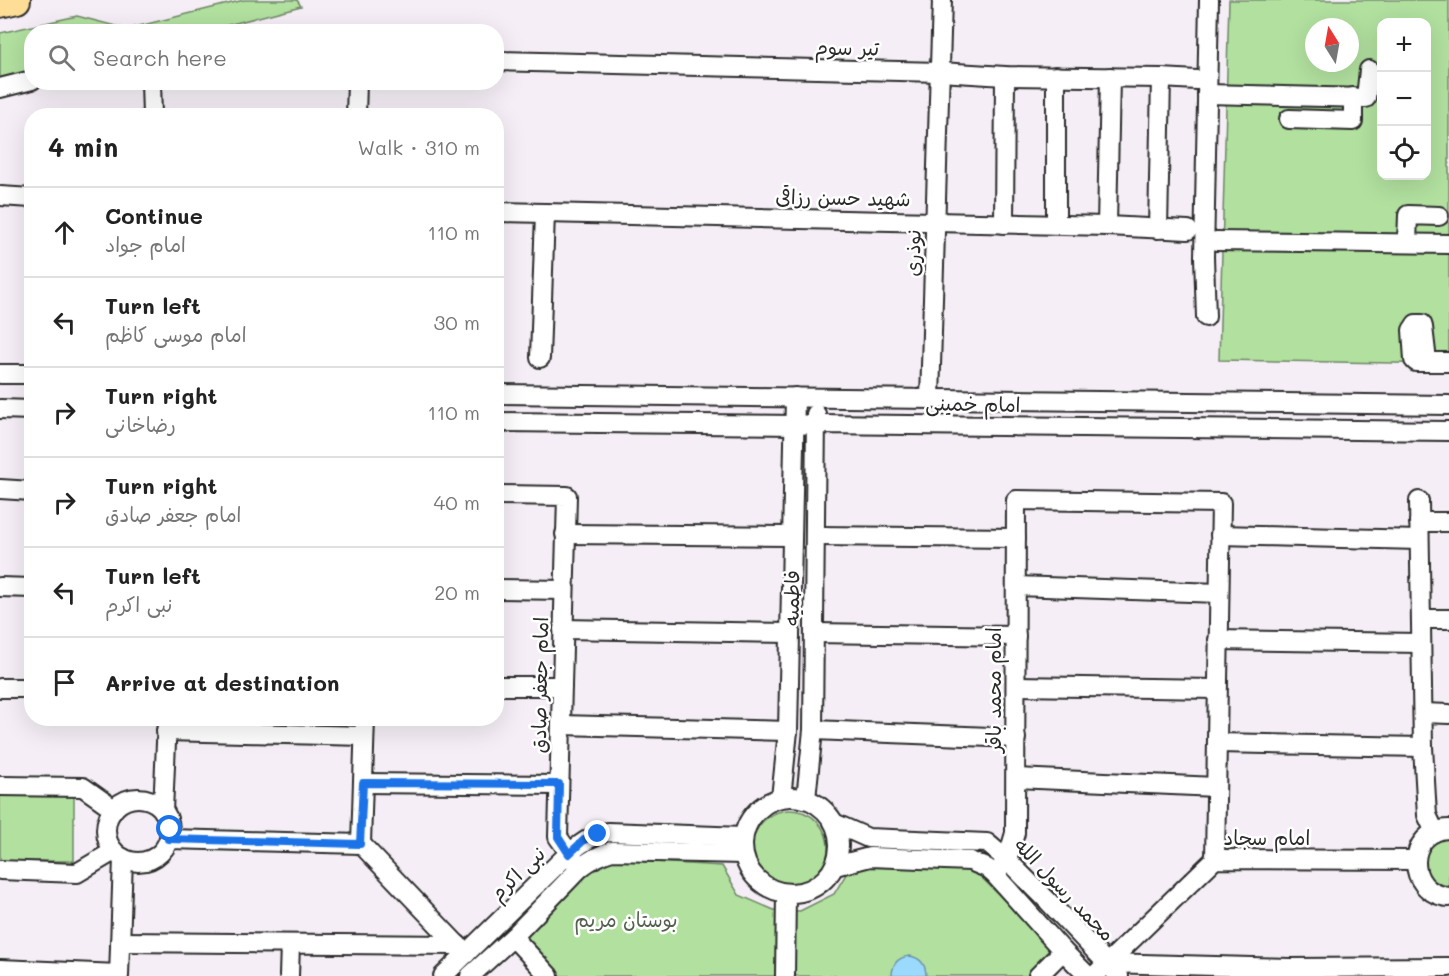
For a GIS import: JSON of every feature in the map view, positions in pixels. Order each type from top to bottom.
[{"type":"highway","points":[[0,4],[17,0]]},
{"type":"street","name":"نوذری","points":[[930,399],[942,0]]},
{"type":"street","points":[[1206,317],[1202,87],[1209,0]]},
{"type":"street","name":"تیر سوم","points":[[504,61],[940,72],[1005,76],[1161,78],[1202,87],[1353,97]]},
{"type":"street","points":[[1289,119],[1353,121],[1353,97],[1366,98],[1368,70]]},
{"type":"street","points":[[1004,224],[1005,76]]},
{"type":"street","points":[[1056,76],[1056,224]]},
{"type":"street","points":[[1107,226],[1110,77]]},
{"type":"street","points":[[1158,229],[1161,78]]},
{"type":"street","points":[[0,88],[24,82]]},
{"type":"street","points":[[151,90],[152,108]]},
{"type":"street","points":[[356,108],[357,90]]},
{"type":"street","points":[[0,196],[24,198]]},
{"type":"street","name":"شهید حسن رزاقی","points":[[504,212],[1056,224],[1188,230]]},
{"type":"street","points":[[540,358],[545,213]]},
{"type":"street","points":[[1407,243],[1408,215],[1438,216]]},
{"type":"street","points":[[1216,241],[1449,244]]},
{"type":"street","points":[[1423,327],[1427,361],[1449,363]]},
{"type":"street","points":[[0,374],[24,374]]},
{"type":"street","name":"امام خمینی","points":[[504,394],[1449,405]]},
{"type":"street","name":"فاطمیه","points":[[781,798],[788,731],[795,397]]},
{"type":"street","name":"فاطمیه","points":[[806,799],[813,730],[816,398]]},
{"type":"street","points":[[0,409],[24,410]]},
{"type":"street","name":"امام خمینی","points":[[504,422],[1449,431]]},
{"type":"street","points":[[0,489],[24,490]]},
{"type":"street","name":"امام جعفر صادق","points":[[504,495],[567,496],[558,837],[574,861]]},
{"type":"street","name":"امام محمد باقر","points":[[995,875],[1007,860],[1016,833],[1016,500],[1221,503],[1220,535]]},
{"type":"street","points":[[1419,501],[1423,747],[1427,815],[1442,831],[1427,837],[1421,844],[1415,860],[1420,881],[1427,889],[1449,897]]},
{"type":"street","points":[[1215,859],[1220,535],[1419,531],[1449,522]]},
{"type":"street","points":[[565,534],[791,536]]},
{"type":"street","points":[[814,536],[1016,538]]},
{"type":"street","points":[[1016,586],[1219,593]]},
{"type":"street","points":[[0,587],[24,588]]},
{"type":"street","points":[[504,589],[564,590]]},
{"type":"street","points":[[1421,619],[1449,619]]},
{"type":"street","points":[[563,629],[790,633]]},
{"type":"street","points":[[814,633],[1016,636]]},
{"type":"street","points":[[1218,640],[1421,643]]},
{"type":"street","points":[[504,686],[562,686]]},
{"type":"street","points":[[1016,686],[1217,689]]},
{"type":"street","points":[[0,688],[24,688]]},
{"type":"street","points":[[1423,713],[1449,714]]},
{"type":"street","points":[[561,725],[788,731]]},
{"type":"street","points":[[164,811],[167,726]]},
{"type":"street","points":[[266,726],[364,727],[360,844]]},
{"type":"street","points":[[813,730],[1016,738]]},
{"type":"street","points":[[1216,743],[1423,747]]},
{"type":"street","points":[[1016,778],[1216,787]]},
{"type":"street","points":[[363,783],[559,784]]},
{"type":"street","points":[[0,786],[83,787],[114,809]]},
{"type":"street","points":[[139,798],[156,804],[164,811],[170,829],[165,848],[158,855],[141,862],[118,855],[109,843],[106,834],[106,825],[114,809],[130,799],[139,798]]},
{"type":"street","points":[[806,799],[781,798],[768,803],[756,812],[748,823],[743,845],[747,866],[758,880],[774,890],[786,893],[801,893],[815,887],[827,878],[839,855],[840,844],[834,823]]},
{"type":"street","name":"محمد رسول الله","points":[[806,799],[822,808],[834,823],[868,838],[987,843],[1007,860],[1107,972]]},
{"type":"street","name":"نبی اکرم","points":[[470,976],[513,937],[574,861],[584,840],[608,832],[743,845]]},
{"type":"street","points":[[168,839],[360,844],[462,950]]},
{"type":"street","points":[[0,870],[77,873],[118,855]]},
{"type":"street","points":[[0,969],[119,975],[118,855]]},
{"type":"street","name":"محمد رسول الله","points":[[835,866],[870,857],[970,861],[987,868],[1088,976]]},
{"type":"street","name":"امام سجاد","points":[[1107,972],[1215,859],[1415,860]]},
{"type":"street","name":"نبی اکرم","points":[[443,976],[462,950],[574,861]]},
{"type":"street","points":[[784,976],[786,893]]},
{"type":"street","points":[[513,937],[549,976]]},
{"type":"street","points":[[120,942],[290,944],[462,950]]},
{"type":"street","points":[[289,976],[290,944]]},
{"type":"street","points":[[1038,976],[1063,951]]},
{"type":"street","points":[[1107,972],[1290,972],[1449,967]]},
{"type":"green space","points":[[244,0],[297,0],[301,6],[232,24],[147,24]]},
{"type":"green space","points":[[1229,0],[1449,0],[1449,364],[1219,360]]},
{"type":"green space","points":[[77,16],[108,24],[41,24]]},
{"type":"green space","points":[[24,28],[24,80],[0,87],[0,33]]},
{"type":"green space","points":[[0,794],[74,796],[74,861],[0,861]]},
{"type":"green space","points":[[790,810],[804,813],[817,821],[825,834],[828,848],[825,862],[817,875],[804,883],[790,886],[776,883],[763,875],[755,862],[752,848],[755,834],[763,821],[776,813]]},
{"type":"green space","points":[[1449,834],[1449,886],[1438,883],[1430,877],[1426,862],[1430,844]]},
{"type":"green space","name":"بوستان مریم","points":[[604,859],[722,866],[739,895],[774,910],[800,911],[834,894],[851,866],[972,868],[1055,951],[1028,976],[559,976],[523,937]]},
{"type":"water","points":[[910,956],[922,963],[926,976],[892,976],[896,962]]},
{"type":"route","points":[[170,829],[168,839],[360,844],[363,783],[559,784],[558,837],[569,854],[584,840],[598,834]]}]
